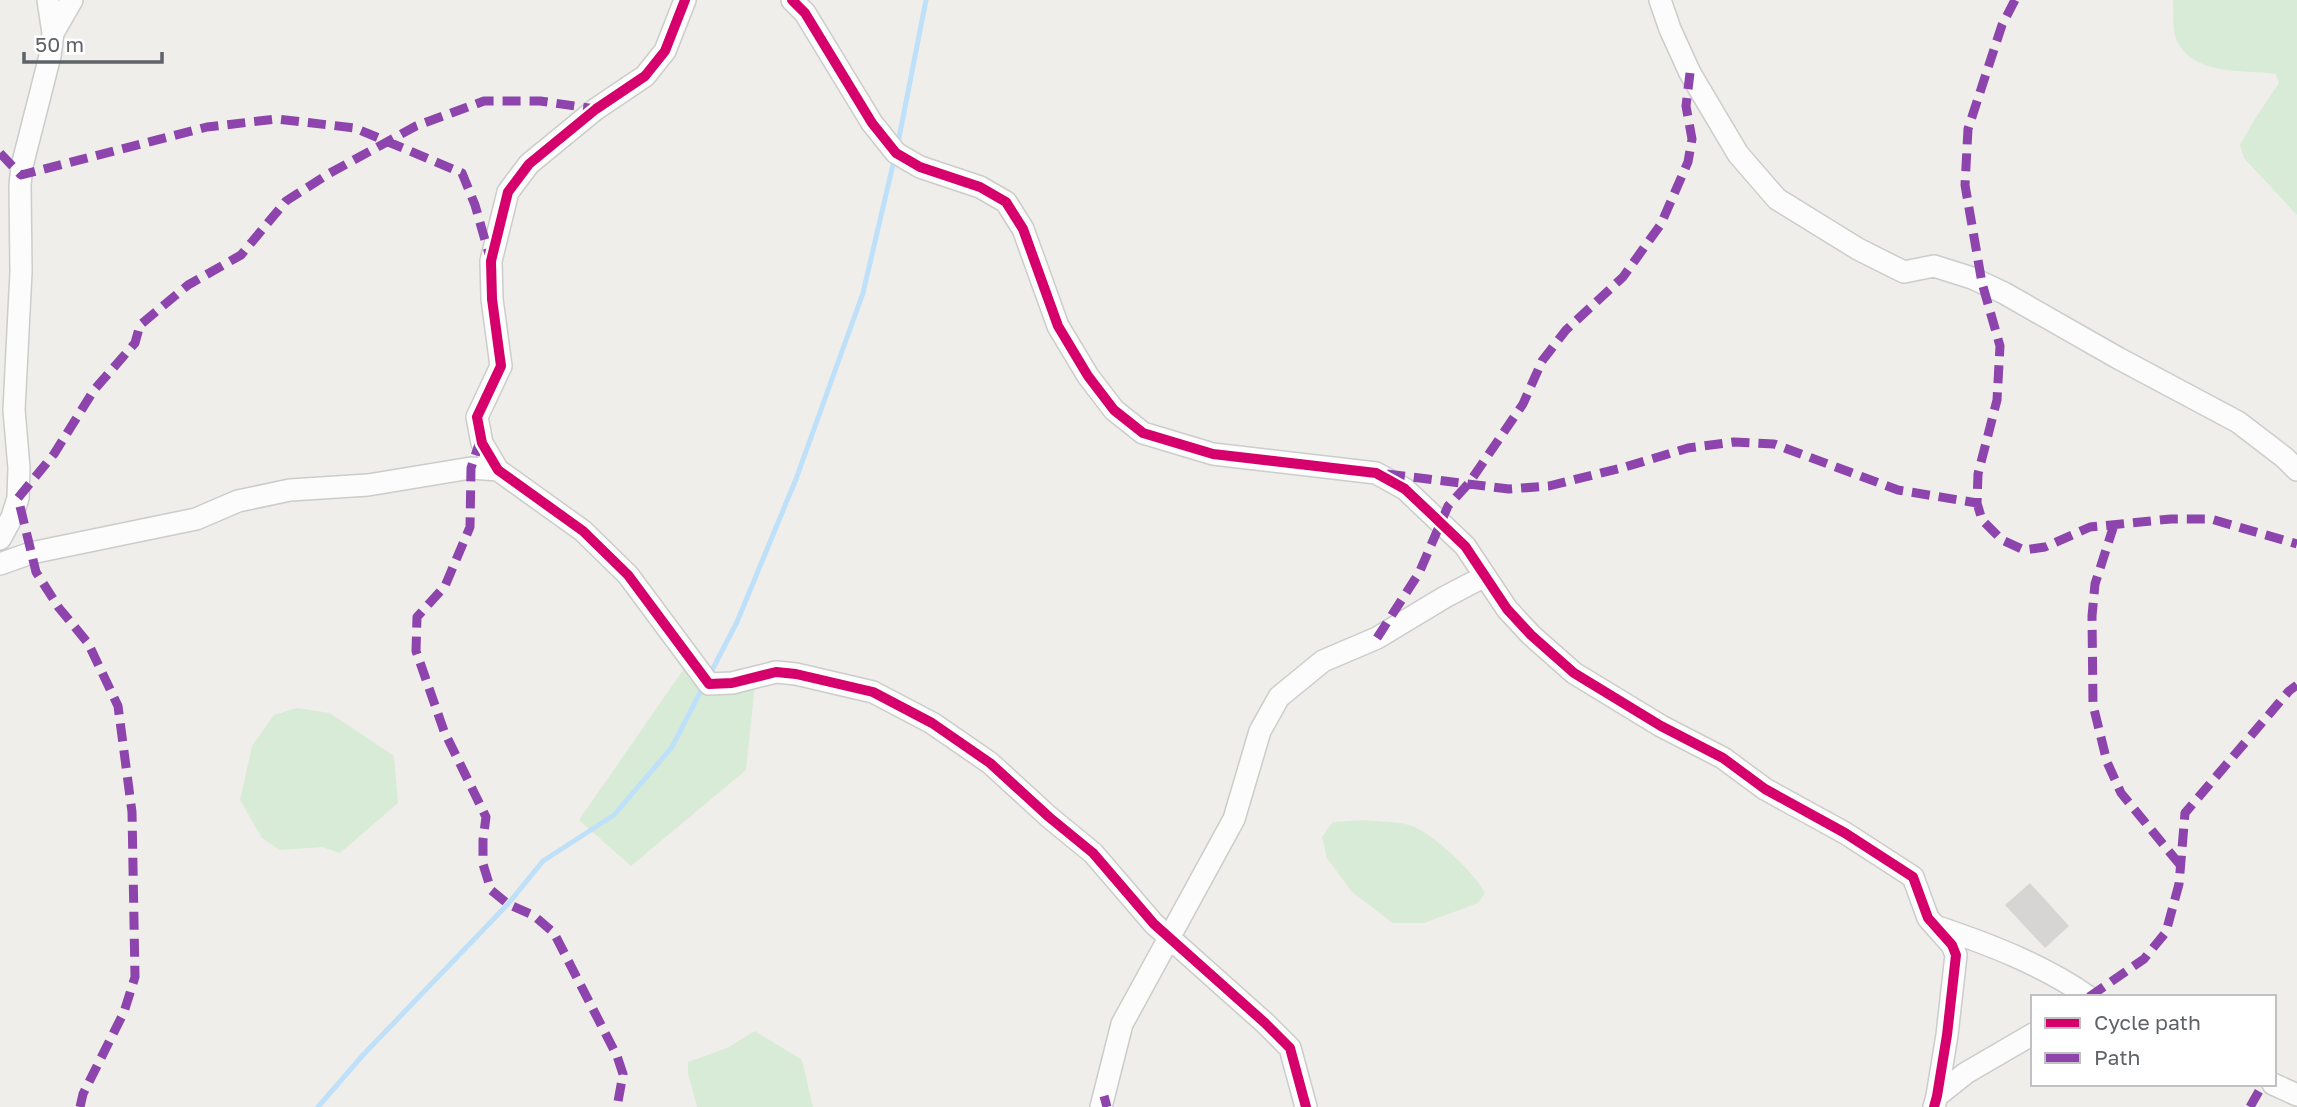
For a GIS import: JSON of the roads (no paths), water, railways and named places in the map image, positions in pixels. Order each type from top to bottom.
[{"type":"street","points":[[0,539],[12,517],[18,498],[19,468],[14,410],[21,272],[21,175],[50,56],[53,33],[48,0]]},
{"type":"street","points":[[53,33],[72,0]]},
{"type":"street","points":[[685,0],[665,51],[645,76],[596,109],[529,164],[508,192],[491,261],[492,299],[501,366],[477,417],[482,443],[498,470],[583,531],[628,575],[709,684],[732,683],[776,672],[873,692],[932,723],[990,763],[1093,853],[1154,924],[1290,1048],[1306,1107]]},
{"type":"street","points":[[792,0],[805,13],[872,123],[896,153],[920,167],[980,187],[1006,202],[1023,229],[1058,326],[1088,376],[1114,410],[1143,433],[1213,454],[1376,473],[1405,489],[1465,546],[1507,609],[1531,635],[1574,673],[1661,726],[1723,758],[1765,789],[1845,833],[1913,877],[1928,918],[1952,945],[1956,955],[1936,1102]]},
{"type":"street","points":[[1660,0],[1670,29],[1697,84],[1738,154],[1777,199],[1858,249],[1904,272],[1934,266],[1972,278],[2004,293],[2118,359],[2238,422],[2297,470]]},
{"type":"street","points":[[0,564],[32,553],[196,519],[238,501],[277,493],[368,485],[471,468],[498,470]]},
{"type":"street","points":[[1101,1107],[1122,1024],[1234,819],[1260,731],[1279,697],[1323,661],[1377,638],[1485,576]]},
{"type":"street","points":[[1933,925],[1997,947],[2070,983],[2086,995]]},
{"type":"street","points":[[1936,1102],[1966,1073],[2031,1035]]},
{"type":"street","points":[[2276,1085],[2297,1095]]},
{"type":"waterway","points":[[898,143],[926,0]]},
{"type":"waterway","points":[[709,676],[737,622],[796,479],[863,293],[895,156]]},
{"type":"waterway","points":[[318,1107],[363,1055],[508,904],[543,861],[614,815],[672,747],[704,685]]}]
